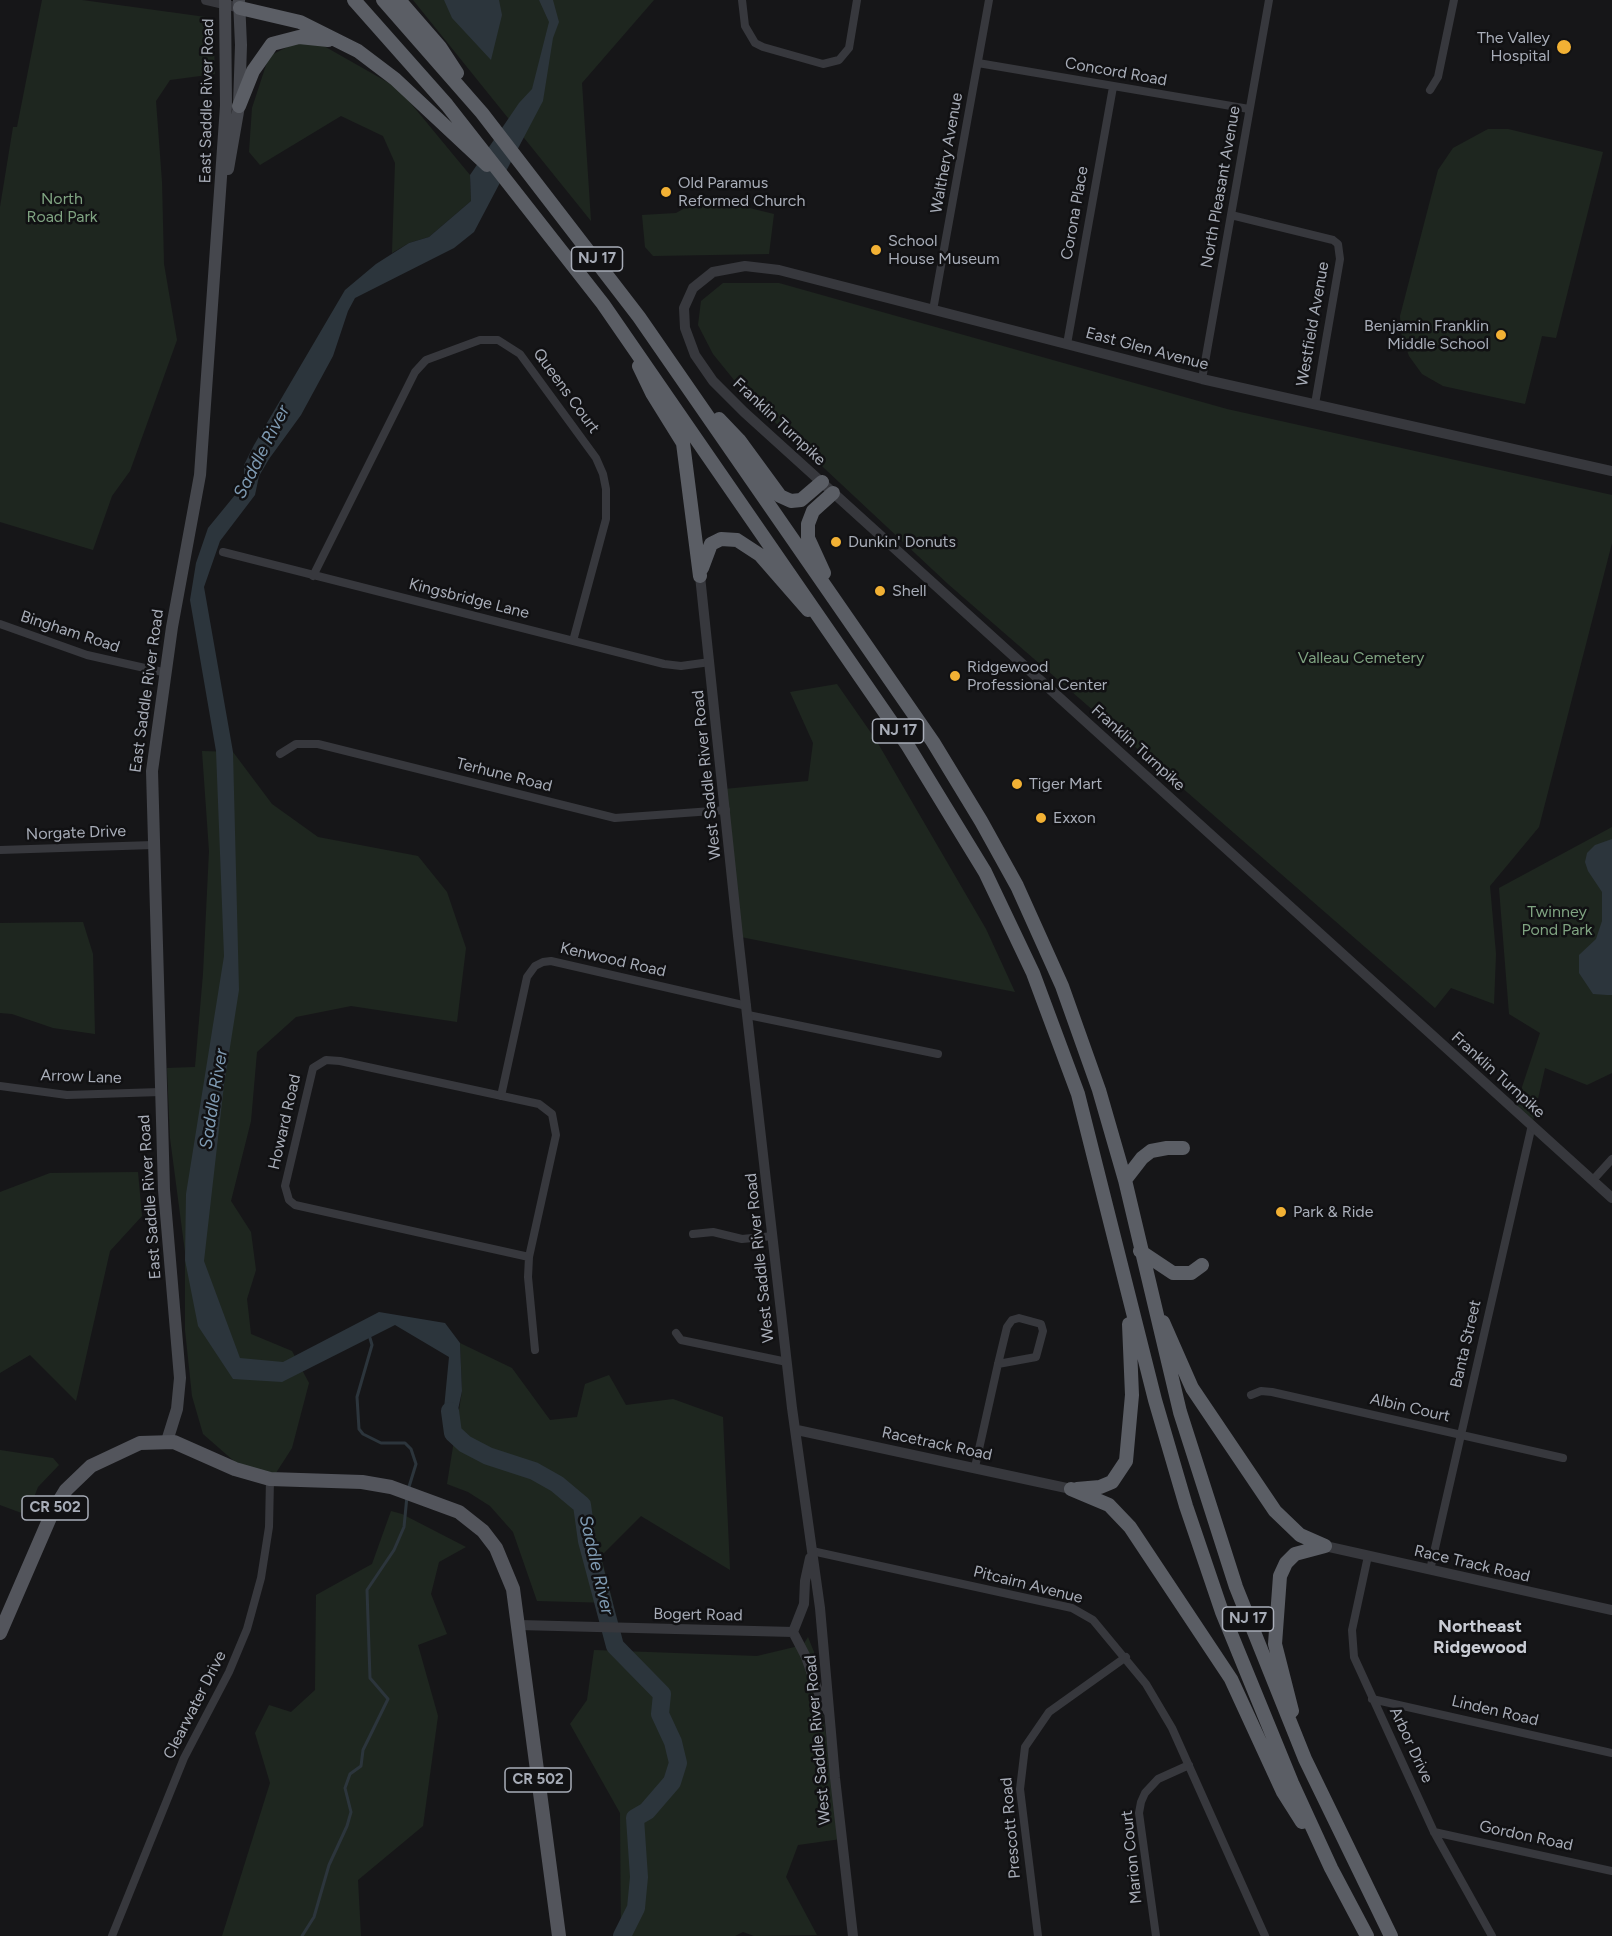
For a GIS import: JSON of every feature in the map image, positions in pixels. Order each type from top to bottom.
[{"type":"highway","points":[[354,0],[466,137]]},
{"type":"highway","name":"NJ 17","points":[[383,0],[482,113],[629,302],[839,605],[952,773],[1025,902],[1082,1038],[1125,1180],[1148,1286],[1180,1412],[1212,1518],[1256,1640],[1305,1759],[1391,1936]]},
{"type":"highway","points":[[399,0],[440,47],[482,113]]},
{"type":"highway","points":[[239,4],[300,22],[347,44],[395,79],[466,137]]},
{"type":"highway","points":[[239,106],[253,70],[272,44],[299,37],[323,38],[347,44]]},
{"type":"highway","name":"NJ 17","points":[[466,137],[519,195],[625,334],[835,638],[953,816],[985,872],[1026,956],[1060,1042],[1084,1112],[1127,1292],[1167,1444],[1210,1577],[1262,1715],[1331,1868],[1367,1936]]},
{"type":"highway","points":[[625,334],[652,393],[683,443],[700,576]]},
{"type":"highway","points":[[693,393],[739,440],[780,496],[791,501],[801,500],[822,482]]},
{"type":"highway","points":[[833,492],[811,514],[807,533],[839,605]]},
{"type":"highway","points":[[700,576],[706,552],[711,544],[726,538],[737,540],[760,555],[787,588],[835,638]]},
{"type":"highway","points":[[1125,1180],[1142,1158],[1151,1151],[1162,1148],[1183,1148]]},
{"type":"highway","points":[[1140,1251],[1173,1273],[1191,1273],[1203,1265]]},
{"type":"highway","points":[[1148,1286],[1185,1376],[1210,1417],[1280,1518],[1300,1534],[1325,1546]]},
{"type":"highway","points":[[1071,1490],[1094,1489],[1107,1485],[1117,1478],[1126,1461],[1132,1395],[1127,1292]]},
{"type":"highway","points":[[1071,1490],[1109,1505],[1130,1527],[1231,1679],[1283,1792],[1331,1868]]},
{"type":"highway","points":[[1305,1759],[1277,1653],[1275,1611],[1280,1576],[1286,1563],[1301,1551],[1325,1546]]},
{"type":"main road","name":"East Saddle River Road","points":[[167,1441],[178,1400],[180,1378],[164,1190],[152,771],[172,627],[200,475],[227,80],[225,3]]},
{"type":"main road","name":"East Saddle River Road","points":[[220,202],[239,106],[239,4]]},
{"type":"main road","name":"CR 502","points":[[0,1633],[52,1513],[66,1490],[91,1466],[140,1443],[167,1441],[182,1444],[247,1473],[270,1479],[362,1482],[400,1489],[468,1517],[489,1538],[509,1577],[519,1624],[559,1936]]},
{"type":"street","points":[[206,0],[239,4]]},
{"type":"street","points":[[742,0],[745,26],[755,43],[823,64],[839,60],[849,48],[857,0]]},
{"type":"street","name":"Walthery Avenue","points":[[933,310],[989,0]]},
{"type":"street","name":"North Pleasant Avenue","points":[[1202,380],[1269,0]]},
{"type":"street","points":[[1430,90],[1438,77],[1454,0]]},
{"type":"street","name":"Concord Road","points":[[978,63],[1249,109]]},
{"type":"street","name":"Corona Place","points":[[1067,344],[1113,87]]},
{"type":"street","name":"Westfield Avenue","points":[[1232,215],[1333,240],[1340,249],[1315,404]]},
{"type":"street","name":"East Glen Avenue","points":[[687,298],[697,283],[713,272],[736,266],[755,266],[793,273],[1202,380],[1612,471]]},
{"type":"street","name":"Franklin Turnpike","points":[[687,298],[684,314],[687,336],[706,372],[744,412],[1612,1198]]},
{"type":"street","name":"Queens Court","points":[[313,576],[415,372],[426,360],[480,340],[498,340],[520,354],[596,458],[603,474],[606,489],[606,519],[573,640]]},
{"type":"street","name":"Kingsbridge Lane","points":[[223,552],[674,666],[710,662]]},
{"type":"street","name":"West Saddle River Road","points":[[700,576],[787,1362],[831,1716],[853,1936]]},
{"type":"street","name":"Bingham Road","points":[[0,624],[87,655],[167,673]]},
{"type":"street","name":"Terhune Road","points":[[280,754],[296,744],[318,744],[615,818],[726,810]]},
{"type":"street","name":"Norgate Drive","points":[[0,850],[153,845]]},
{"type":"street","name":"Kenwood Road","points":[[501,1095],[527,978],[535,966],[543,962],[552,961],[747,1010]]},
{"type":"street","points":[[747,1010],[939,1054]]},
{"type":"street","name":"Howard Road","points":[[501,1095],[340,1060],[322,1062],[311,1072],[285,1186],[286,1193],[290,1200],[301,1208],[529,1257]]},
{"type":"street","name":"Arrow Lane","points":[[0,1086],[68,1095],[160,1092]]},
{"type":"street","points":[[501,1095],[539,1104],[552,1114],[556,1121],[556,1135],[529,1257],[535,1350]]},
{"type":"street","name":"Banta Street","points":[[1430,1570],[1532,1125]]},
{"type":"street","points":[[1593,1180],[1612,1159]]},
{"type":"street","points":[[693,1234],[713,1232],[742,1239],[773,1236]]},
{"type":"street","points":[[975,1467],[998,1364],[1007,1327],[1011,1320],[1019,1318],[1041,1324],[1043,1331],[1036,1357],[998,1364]]},
{"type":"street","points":[[676,1333],[681,1340],[787,1362]]},
{"type":"street","name":"Albin Court","points":[[1251,1395],[1261,1391],[1272,1392],[1563,1458]]},
{"type":"street","name":"Racetrack Road","points":[[797,1430],[975,1467],[1071,1490]]},
{"type":"street","name":"Clearwater Drive","points":[[112,1936],[184,1758],[229,1672],[248,1629],[261,1578],[269,1527],[270,1479]]},
{"type":"street","name":"Race Track Road","points":[[1325,1546],[1612,1610]]},
{"type":"street","points":[[812,1551],[805,1581],[804,1604],[793,1632],[806,1657],[820,1697],[831,1716]]},
{"type":"street","name":"Pitcairn Avenue","points":[[812,1551],[1072,1608],[1093,1620],[1126,1657],[1167,1719],[1265,1936]]},
{"type":"street","name":"Arbor Drive","points":[[1368,1556],[1351,1639],[1357,1667],[1434,1832],[1492,1936]]},
{"type":"street","name":"Bogert Road","points":[[519,1624],[793,1632]]},
{"type":"street","name":"Prescott Road","points":[[1038,1936],[1020,1789],[1025,1747],[1049,1712],[1126,1657]]},
{"type":"street","name":"Linden Road","points":[[1372,1699],[1612,1753]]},
{"type":"street","name":"Marion Court","points":[[1156,1936],[1139,1813],[1141,1802],[1145,1793],[1158,1779],[1189,1765]]},
{"type":"street","name":"Gordon Road","points":[[1434,1832],[1612,1870]]},
{"type":"green space","name":"North Road Park","points":[[42,0],[82,0],[213,18],[215,74],[170,80],[156,101],[162,182],[164,264],[177,340],[130,471],[112,496],[93,550],[0,522],[0,207],[13,127],[17,127]]},
{"type":"green space","points":[[413,0],[654,0],[582,83],[591,221]]},
{"type":"green space","points":[[308,37],[389,83],[389,77],[470,175],[471,201],[429,237],[409,243],[392,253],[395,163],[383,136],[341,116],[260,165],[249,152],[252,108],[269,56]]},
{"type":"green space","points":[[1488,129],[1508,129],[1603,152],[1556,338],[1542,336],[1525,404],[1443,386],[1422,374],[1409,356],[1401,333],[1400,316],[1438,170],[1453,148]]},
{"type":"green space","points":[[696,195],[774,214],[769,254],[653,256],[645,247],[642,215],[676,213],[687,207]]},
{"type":"green space","name":"Valleau Cemetery","points":[[723,283],[779,283],[1227,409],[1612,495],[1612,543],[1539,827],[1490,886],[1496,954],[1494,1004],[1451,988],[1435,1008],[948,584],[747,396],[713,354],[698,325],[701,301]]},
{"type":"green space","points":[[837,684],[876,740],[986,929],[1015,992],[736,936],[724,789],[808,781],[813,743],[790,692]]},
{"type":"green space","points":[[202,751],[233,752],[272,804],[318,837],[418,856],[447,892],[466,948],[457,1022],[351,1006],[296,1017],[257,1052],[251,1121],[231,1201],[251,1232],[256,1270],[247,1299],[251,1334],[292,1351],[309,1383],[292,1448],[274,1476],[235,1462],[203,1434],[192,1396],[185,1330],[185,1252],[170,1138],[167,1068],[195,1067],[203,974],[209,851]]},
{"type":"green space","name":"Twinney Pond Park","points":[[1612,827],[1612,1073],[1587,1085],[1545,1068],[1532,1125],[1516,1105],[1540,1033],[1509,1014],[1499,888]]},
{"type":"green space","points":[[83,922],[93,954],[95,1034],[53,1028],[12,1014],[0,1013],[0,923]]},
{"type":"green space","points":[[138,1172],[142,1216],[110,1251],[76,1401],[30,1355],[0,1373],[0,1192],[50,1173]]},
{"type":"green space","points":[[460,1343],[512,1368],[550,1420],[577,1417],[585,1384],[609,1375],[626,1405],[673,1399],[723,1417],[730,1570],[641,1516],[601,1556],[613,1603],[537,1601],[513,1532],[490,1506],[468,1492],[447,1484],[462,1391]]},
{"type":"green space","points":[[0,1450],[53,1458],[59,1465],[38,1487],[27,1515],[0,1505]]},
{"type":"green space","points":[[391,1511],[402,1514],[466,1547],[439,1562],[431,1594],[447,1634],[418,1645],[438,1716],[423,1826],[358,1880],[361,1936],[222,1936],[270,1783],[255,1733],[269,1705],[291,1712],[315,1690],[316,1595],[372,1564]]},
{"type":"green space","points":[[808,1637],[814,1652],[841,1839],[798,1845],[786,1877],[817,1935],[754,1936],[743,1932],[735,1936],[621,1936],[620,1813],[570,1724],[587,1700],[594,1650],[757,1656],[803,1645]]},
{"type":"water","points":[[444,0],[499,0],[502,15],[491,60],[452,18]]},
{"type":"water","points":[[539,0],[553,0],[559,22],[553,38],[543,101],[474,232],[454,248],[355,298],[348,311],[333,356],[301,415],[259,476],[255,495],[220,541],[204,587],[233,752],[239,990],[224,1085],[204,1261],[240,1358],[283,1362],[379,1312],[445,1323],[460,1343],[462,1391],[453,1433],[443,1419],[449,1357],[395,1325],[282,1382],[233,1379],[198,1326],[185,1260],[186,1194],[224,956],[216,751],[190,600],[196,563],[208,528],[244,484],[244,465],[254,445],[345,290],[376,264],[409,243],[429,237],[471,201],[470,175],[519,103],[532,89],[549,22]]},
{"type":"water","points":[[1612,839],[1612,995],[1593,994],[1579,973],[1579,955],[1596,939],[1602,921],[1602,892],[1588,871],[1585,862],[1587,853],[1595,845]]},
{"type":"waterway","points":[[370,1338],[372,1345],[357,1397],[359,1429],[363,1434],[381,1443],[405,1443],[411,1449],[416,1464],[408,1490]]},
{"type":"waterway","name":"Saddle River","points":[[450,1411],[453,1433],[465,1444],[488,1456],[534,1471],[557,1484],[582,1505],[587,1541],[615,1646],[662,1694],[660,1714],[673,1742],[678,1763],[672,1782],[647,1811],[635,1818],[639,1877],[636,1908],[622,1936]]},
{"type":"waterway","points":[[302,1936],[314,1917],[329,1865],[347,1826],[351,1812],[345,1788],[350,1774],[361,1766],[363,1750],[388,1699],[370,1678],[367,1590],[394,1550],[404,1527],[407,1496]]},
{"type":"place","name":"The Valley Hospital","points":[[1564,47]]},
{"type":"place","name":"Old Paramus Reformed Church","points":[[666,192]]},
{"type":"place","name":"School House Museum","points":[[876,250]]},
{"type":"place","name":"Benjamin Franklin Middle School","points":[[1501,335]]},
{"type":"place","name":"Dunkin' Donuts","points":[[836,542]]},
{"type":"place","name":"Shell","points":[[880,591]]},
{"type":"place","name":"Ridgewood Professional Center","points":[[955,676]]},
{"type":"place","name":"Tiger Mart","points":[[1017,784]]},
{"type":"place","name":"Exxon","points":[[1041,818]]},
{"type":"place","name":"Park & Ride","points":[[1281,1212]]},
{"type":"district","name":"Northeast Ridgewood","points":[[1480,1637]]}]
